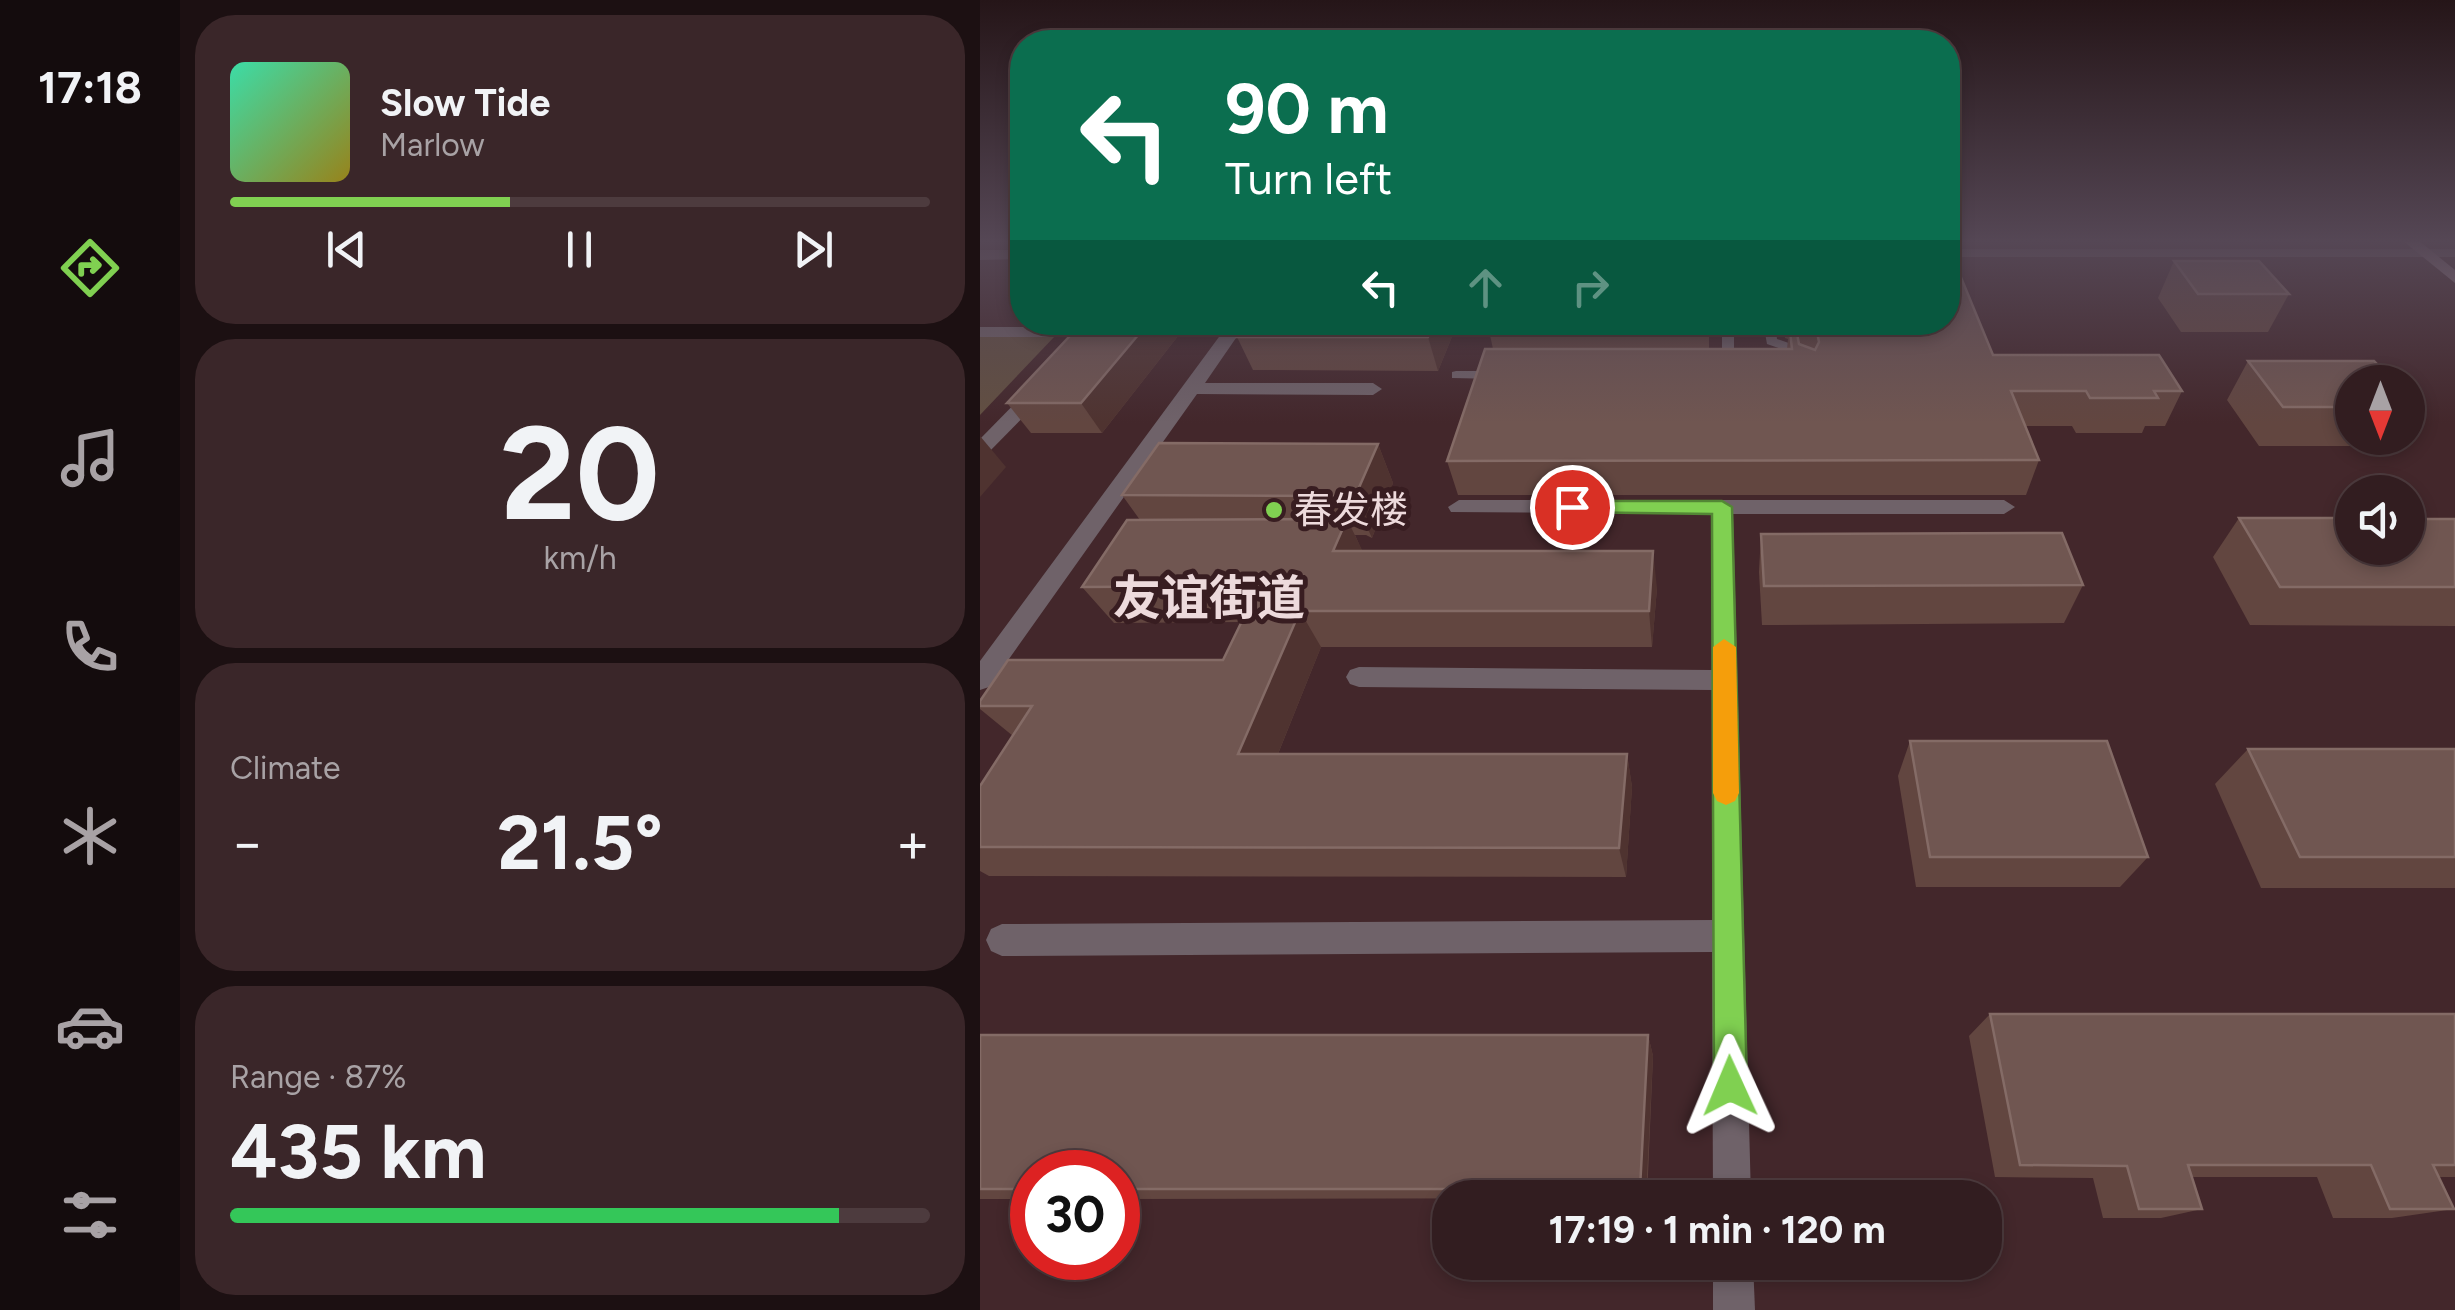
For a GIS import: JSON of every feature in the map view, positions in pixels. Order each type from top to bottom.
[{"type":"street","points":[[980,332],[1010,332]]},
{"type":"street","points":[[1064,362],[1088,335]]},
{"type":"street","points":[[980,680],[1087,546],[1230,335]]},
{"type":"street","points":[[980,450],[1051,376]]},
{"type":"street","points":[[1191,388],[1373,389]]},
{"type":"street","points":[[1459,507],[2004,507]]},
{"type":"street","points":[[1722,507],[1732,1180]]},
{"type":"street","points":[[1359,677],[1725,680]]},
{"type":"street","points":[[1002,940],[1728,936]]},
{"type":"street","points":[[1733,1280],[1734,1310]]},
{"type":"lane","points":[[1709,374],[1728,374],[1728,335]]},
{"type":"lane","points":[[1770,335],[1770,341],[1802,352],[1806,376]]},
{"type":"lane","points":[[1456,376],[1514,375]]},
{"type":"shaded area","points":[[980,335],[1056,335],[980,415]]},
{"type":"building","points":[[1960,301],[1971,301],[1993,355],[2159,355],[2182,391],[2154,391],[2158,398],[2090,398],[2086,391],[2011,391],[2039,460],[1447,461],[1485,349],[1792,349],[1790,335],[1797,335],[1799,344],[1815,350],[1818,335],[1960,335]]},
{"type":"building","points":[[1071,335],[1138,335],[1081,403],[1007,403]]},
{"type":"building","points":[[1238,335],[1429,335],[1428,337]]},
{"type":"building","points":[[2248,361],[2374,361],[2378,365],[2335,365],[2335,407],[2283,407]]},
{"type":"building","points":[[1159,443],[1378,444],[1354,499],[1122,495]]},
{"type":"building","points":[[2239,518],[2335,518],[2335,565],[2425,565],[2425,519],[2455,519],[2455,587],[2280,587]]},
{"type":"building","points":[[1347,519],[1333,551],[1653,551],[1649,611],[1300,611],[1238,754],[1627,754],[1619,848],[980,847],[980,786],[1032,706],[980,706],[1008,660],[1223,660],[1259,586],[1082,587],[1127,520]]},
{"type":"building","points":[[2062,533],[2083,585],[1764,586],[1761,534]]},
{"type":"building","points":[[1910,741],[2107,741],[2148,857],[1930,857]]},
{"type":"building","points":[[2248,749],[2455,749],[2455,857],[2300,857]]},
{"type":"building","points":[[1990,1014],[2455,1014],[2455,1165],[2433,1165],[2454,1209],[2390,1209],[2371,1165],[2188,1165],[2202,1209],[2139,1209],[2127,1166],[2020,1165]]},
{"type":"building","points":[[980,1035],[1648,1035],[1640,1180],[1432,1180],[1432,1189],[1140,1189],[1140,1150],[1010,1150],[1010,1189],[980,1189]]},
{"type":"slow traffic","points":[[1724,647],[1726,793]]},
{"type":"place","name":"春发楼","points":[[1274,510]]},
{"type":"district","name":"友谊街道","points":[[1209,598]]},
{"type":"route","points":[[1572,507],[1722,507],[1730,1086]]}]
